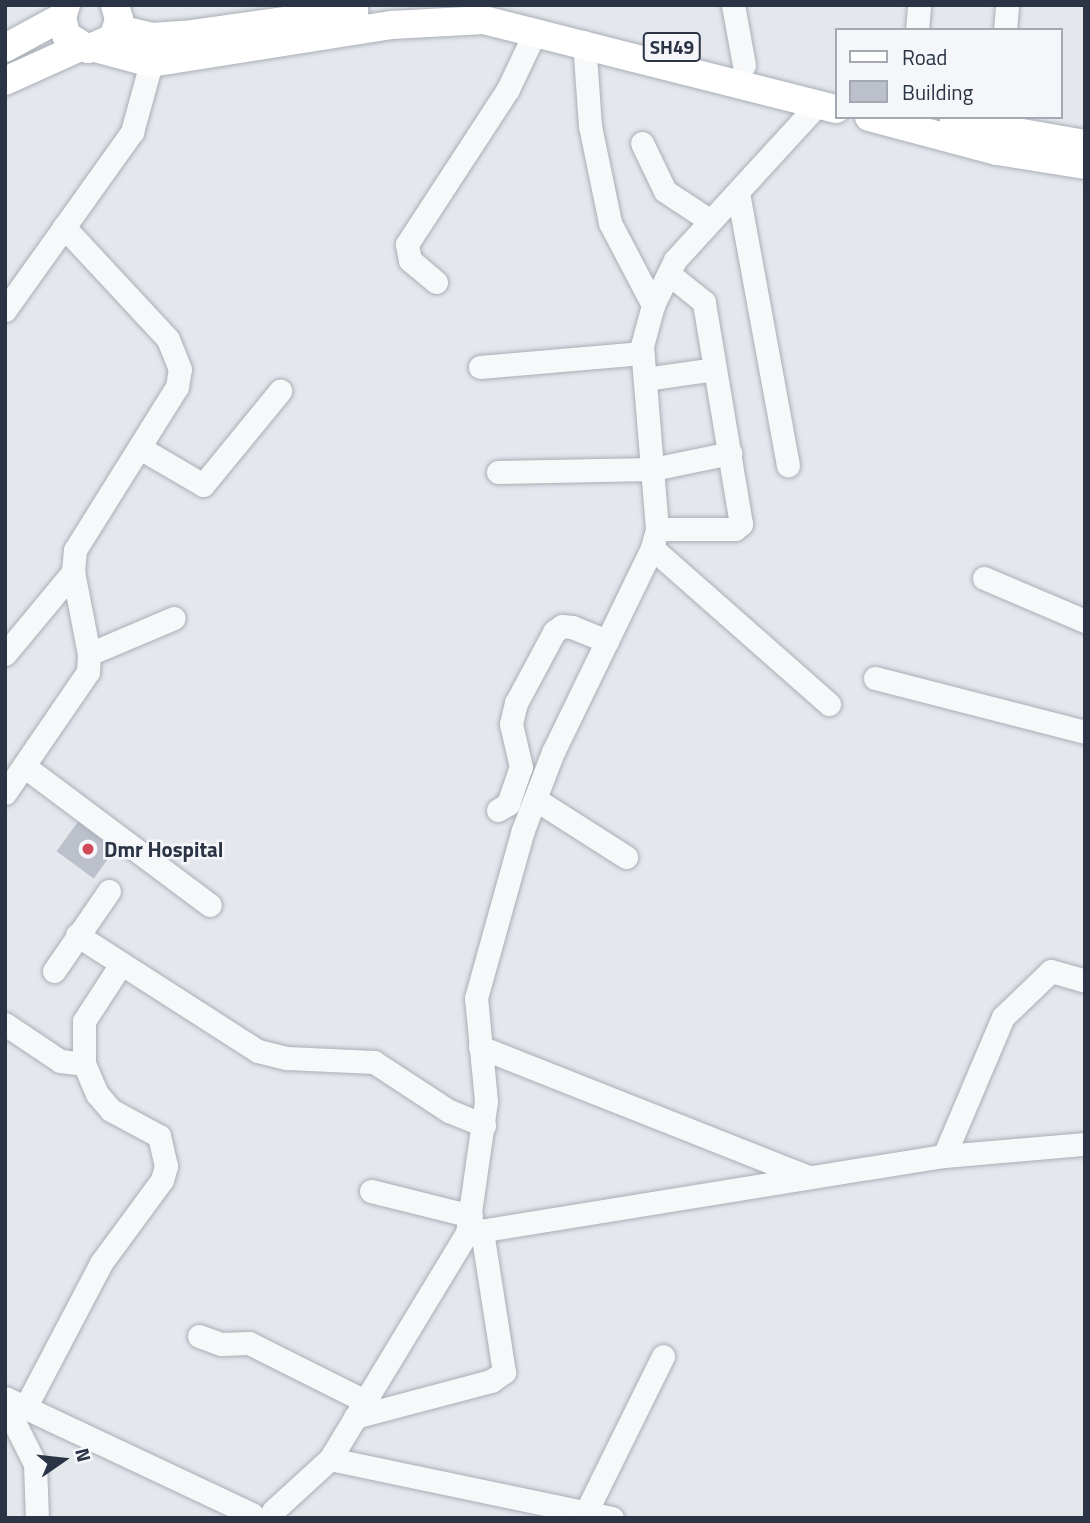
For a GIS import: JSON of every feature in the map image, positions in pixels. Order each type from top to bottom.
[{"type":"main road","points":[[5,81],[88,47],[106,45],[116,17],[152,37],[184,36],[398,5]]},
{"type":"main road","name":"SH49","points":[[508,5],[744,65],[830,100]]},
{"type":"main road","points":[[5,48],[64,11],[66,35],[88,47]]},
{"type":"main road","name":"SH49","points":[[88,47],[150,63],[439,20],[484,20],[830,100]]},
{"type":"main road","points":[[886,119],[1085,144]]},
{"type":"main road","points":[[948,119],[995,132],[1085,165]]},
{"type":"street","points":[[733,5],[744,65]]},
{"type":"street","points":[[917,28],[919,5]]},
{"type":"street","points":[[1004,28],[1007,5]]},
{"type":"street","points":[[436,282],[410,260],[407,244],[508,89],[536,30]]},
{"type":"street","points":[[584,42],[600,187],[610,223],[653,305]]},
{"type":"street","points":[[5,310],[132,132],[150,63]]},
{"type":"street","points":[[199,1336],[221,1344],[249,1343],[360,1409],[491,1381],[504,1372],[473,1227],[486,1101],[477,998],[535,799],[654,538],[653,469],[642,353],[653,305],[668,274],[709,220],[830,100]]},
{"type":"street","points":[[642,143],[665,191],[709,220]]},
{"type":"street","points":[[738,193],[788,465]]},
{"type":"street","points":[[5,654],[73,572],[83,534],[140,449],[177,387],[180,369],[176,352],[64,226]]},
{"type":"street","points":[[654,538],[739,527],[730,453],[704,302],[668,274]]},
{"type":"street","points":[[480,368],[642,353]]},
{"type":"street","points":[[645,379],[714,369]]},
{"type":"street","points":[[140,449],[203,485],[280,391]]},
{"type":"street","points":[[498,472],[653,469],[730,453]]},
{"type":"street","points":[[654,538],[829,704]]},
{"type":"street","points":[[5,793],[81,686],[89,654],[73,572]]},
{"type":"street","points":[[984,578],[1085,621]]},
{"type":"street","points":[[89,654],[174,618]]},
{"type":"street","points":[[498,810],[508,804],[521,767],[511,724],[516,703],[554,632],[562,626],[572,627],[607,641]]},
{"type":"street","points":[[875,678],[1085,732]]},
{"type":"street","points":[[24,766],[210,905]]},
{"type":"street","points":[[535,799],[626,856]]},
{"type":"street","points":[[54,971],[109,891]]},
{"type":"street","points":[[77,935],[258,1051],[287,1059],[374,1062],[449,1111],[484,1125]]},
{"type":"street","points":[[12,1403],[102,1263],[162,1180],[166,1166],[159,1136],[111,1110],[97,1094],[84,1064],[84,1021],[121,964]]},
{"type":"street","points":[[944,1156],[1003,1017],[1027,998],[1051,971],[1085,981]]},
{"type":"street","points":[[5,1024],[60,1061],[84,1064]]},
{"type":"street","points":[[480,1047],[810,1177]]},
{"type":"street","points":[[371,1191],[473,1227],[944,1156],[1085,1144]]},
{"type":"street","points":[[12,1403],[263,1515],[330,1458],[473,1227]]},
{"type":"street","points":[[585,1514],[663,1356]]},
{"type":"street","points":[[12,1403],[35,1464],[37,1518]]},
{"type":"street","points":[[330,1458],[612,1518]]},
{"type":"building","points":[[80,819],[117,846],[94,878],[56,851]]},
{"type":"place","name":"Dmr Hospital","points":[[88,849]]}]
